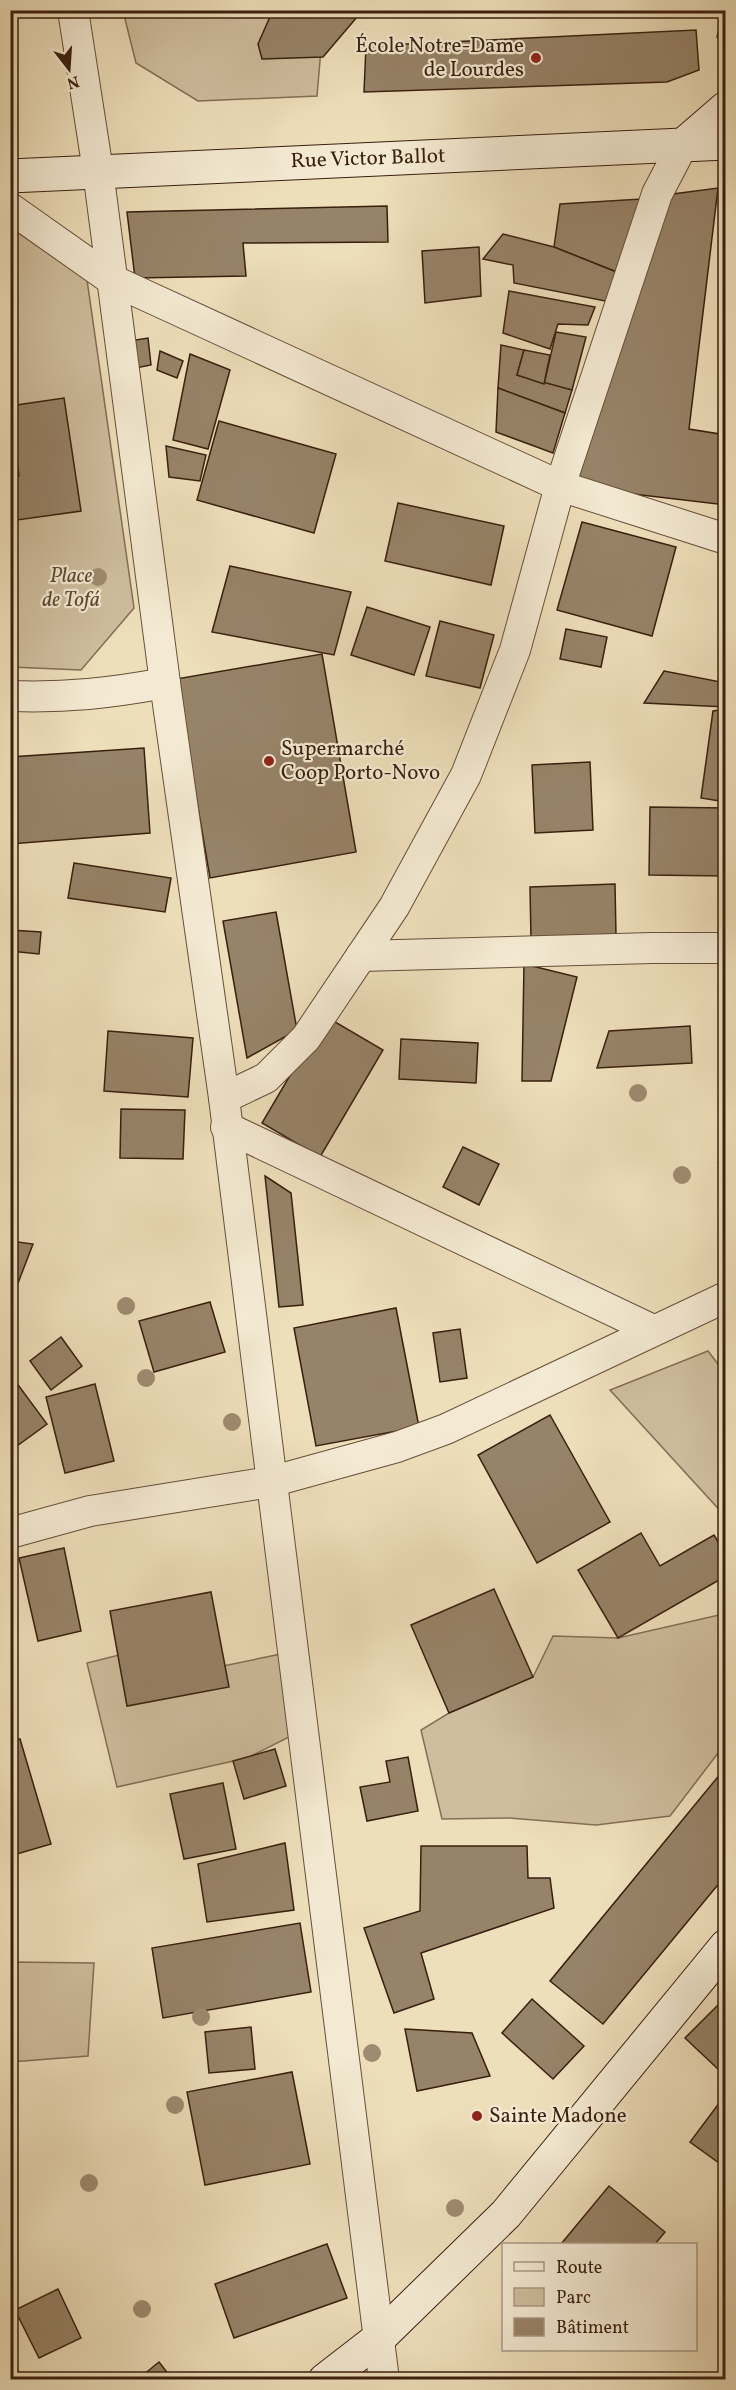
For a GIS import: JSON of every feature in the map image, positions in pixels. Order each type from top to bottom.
[{"type":"main road","points":[[682,146],[726,108]]},
{"type":"main road","name":"Rue Victor Ballot","points":[[10,176],[726,143]]},
{"type":"main road","points":[[325,2379],[378,2338],[506,2214],[726,1946]]},
{"type":"street","points":[[73,10],[98,171],[165,683],[225,1112],[384,2379]]},
{"type":"street","points":[[225,1112],[266,1078],[306,1038],[394,907],[466,776],[515,650],[560,486],[657,194],[682,146]]},
{"type":"street","points":[[10,208],[112,280],[560,486],[726,539]]},
{"type":"street","points":[[10,696],[97,695],[165,683]]},
{"type":"street","points":[[361,956],[726,948]]},
{"type":"street","points":[[225,1112],[653,1330]]},
{"type":"street","points":[[10,1533],[90,1511],[270,1482],[397,1447],[446,1429],[653,1330],[726,1298]]},
{"type":"green space","points":[[123,11],[277,11],[322,37],[317,96],[198,101],[136,63]]},
{"type":"green space","name":"Place de Tofá","points":[[11,228],[87,280],[134,608],[81,670],[11,667]]},
{"type":"green space","points":[[708,1351],[725,1373],[725,1516],[610,1390]]},
{"type":"green space","points":[[719,1615],[725,1618],[725,1744],[670,1816],[596,1825],[509,1818],[442,1819],[421,1730],[449,1713],[533,1677],[553,1636],[618,1638]]},
{"type":"green space","points":[[123,1654],[189,1673],[281,1654],[293,1735],[247,1758],[117,1787],[87,1663]]},
{"type":"green space","points":[[11,1962],[94,1963],[88,2056],[11,2062]]},
{"type":"building","points":[[273,10],[363,10],[323,57],[262,59],[258,44]]},
{"type":"building","points":[[724,10],[726,10],[726,42],[717,37]]},
{"type":"building","points":[[696,30],[699,70],[667,82],[364,92],[366,46]]},
{"type":"building","points":[[718,188],[689,429],[726,435],[726,505],[565,486],[665,195]]},
{"type":"building","points":[[641,199],[619,273],[554,247],[560,204]]},
{"type":"building","points":[[387,206],[388,242],[243,243],[246,276],[135,278],[127,212]]},
{"type":"building","points":[[503,234],[554,247],[619,273],[610,302],[514,283],[513,265],[483,259]]},
{"type":"building","points":[[479,247],[481,296],[425,303],[422,251]]},
{"type":"building","points":[[509,291],[595,307],[588,325],[558,324],[550,349],[503,333]]},
{"type":"building","points":[[556,332],[586,337],[572,390],[544,384]]},
{"type":"building","points":[[148,338],[151,365],[136,368],[129,341]]},
{"type":"building","points":[[501,345],[524,350],[517,375],[572,390],[565,413],[498,388]]},
{"type":"building","points":[[524,350],[550,355],[544,384],[517,375]]},
{"type":"building","points":[[160,351],[183,361],[177,378],[157,370]]},
{"type":"building","points":[[190,354],[230,370],[208,449],[173,440]]},
{"type":"building","points":[[498,388],[565,413],[553,453],[496,432]]},
{"type":"building","points":[[64,398],[81,511],[10,521],[10,477],[19,476],[10,406]]},
{"type":"building","points":[[219,421],[336,454],[314,533],[197,500]]},
{"type":"building","points":[[166,446],[206,455],[200,481],[169,477]]},
{"type":"building","points":[[398,503],[504,526],[491,585],[385,561]]},
{"type":"building","points":[[582,522],[676,547],[652,636],[557,610]]},
{"type":"building","points":[[230,566],[351,592],[334,655],[212,632]]},
{"type":"building","points":[[10,583],[16,623],[10,624]]},
{"type":"building","points":[[367,607],[430,627],[414,675],[351,655]]},
{"type":"building","points":[[440,621],[494,635],[480,688],[426,676]]},
{"type":"building","points":[[566,629],[607,637],[601,667],[560,659]]},
{"type":"building","points":[[322,654],[356,852],[210,878],[176,679]]},
{"type":"building","points":[[664,671],[726,683],[726,707],[644,703]]},
{"type":"building","points":[[726,709],[726,802],[701,798],[713,711]]},
{"type":"building","points":[[144,748],[150,833],[10,844],[10,757]]},
{"type":"building","points":[[590,762],[593,830],[535,833],[532,765]]},
{"type":"building","points":[[650,807],[726,808],[726,876],[649,875]]},
{"type":"building","points":[[74,863],[171,878],[165,912],[68,898]]},
{"type":"building","points":[[615,884],[616,936],[531,939],[530,887]]},
{"type":"building","points":[[276,912],[297,1030],[247,1058],[223,921]]},
{"type":"building","points":[[10,930],[41,932],[39,954],[10,951]]},
{"type":"building","points":[[524,964],[577,977],[551,1081],[522,1081]]},
{"type":"building","points":[[325,1016],[383,1050],[320,1157],[262,1123]]},
{"type":"building","points":[[690,1026],[692,1063],[597,1068],[609,1031]]},
{"type":"building","points":[[108,1031],[193,1038],[188,1097],[104,1091]]},
{"type":"building","points":[[401,1039],[478,1043],[476,1083],[399,1079]]},
{"type":"building","points":[[121,1109],[185,1110],[183,1159],[120,1158]]},
{"type":"building","points":[[463,1147],[499,1164],[479,1205],[443,1187]]},
{"type":"building","points":[[726,1158],[726,1173],[718,1163]]},
{"type":"building","points":[[265,1176],[291,1193],[303,1305],[279,1307]]},
{"type":"building","points":[[10,1241],[33,1244],[10,1304]]},
{"type":"building","points":[[210,1302],[225,1352],[154,1372],[139,1321]]},
{"type":"building","points":[[396,1308],[419,1427],[316,1446],[294,1328]]},
{"type":"building","points":[[460,1329],[467,1378],[440,1382],[433,1333]]},
{"type":"building","points":[[61,1337],[82,1366],[51,1390],[30,1361]]},
{"type":"building","points":[[10,1374],[47,1424],[10,1451]]},
{"type":"building","points":[[95,1384],[114,1461],[65,1473],[46,1397]]},
{"type":"building","points":[[550,1415],[610,1522],[537,1563],[478,1455]]},
{"type":"building","points":[[10,1474],[17,1499],[10,1501]]},
{"type":"building","points":[[641,1533],[660,1566],[714,1535],[726,1555],[726,1576],[618,1638],[578,1570]]},
{"type":"building","points":[[64,1548],[81,1631],[38,1641],[19,1558]]},
{"type":"building","points":[[494,1589],[533,1677],[449,1713],[411,1625]]},
{"type":"building","points":[[211,1592],[229,1687],[127,1706],[110,1611]]},
{"type":"building","points":[[20,1739],[51,1844],[10,1856],[10,1742]]},
{"type":"building","points":[[275,1749],[286,1786],[244,1799],[233,1761]]},
{"type":"building","points":[[408,1757],[418,1811],[367,1821],[360,1787],[390,1782],[386,1761]]},
{"type":"building","points":[[726,1767],[726,1875],[603,2024],[550,1981]]},
{"type":"building","points":[[223,1783],[236,1849],[184,1859],[170,1794]]},
{"type":"building","points":[[285,1843],[294,1910],[207,1922],[198,1864]]},
{"type":"building","points":[[421,1846],[527,1846],[528,1878],[550,1878],[554,1908],[421,1953],[434,1999],[394,2013],[364,1928],[420,1911]]},
{"type":"building","points":[[300,1923],[311,1992],[163,2018],[152,1948]]},
{"type":"building","points":[[726,1997],[726,2064],[719,2070],[685,2038]]},
{"type":"building","points":[[532,1999],[584,2046],[553,2079],[502,2033]]},
{"type":"building","points":[[251,2027],[255,2069],[209,2073],[205,2032]]},
{"type":"building","points":[[405,2029],[472,2033],[490,2076],[417,2091]]},
{"type":"building","points":[[292,2072],[310,2164],[205,2185],[187,2092]]},
{"type":"building","points":[[720,2102],[726,2106],[726,2168],[690,2142]]},
{"type":"building","points":[[609,2186],[665,2232],[656,2243],[562,2243]]},
{"type":"building","points":[[327,2244],[347,2298],[234,2338],[215,2284]]},
{"type":"building","points":[[58,2289],[81,2338],[39,2358],[15,2310]]},
{"type":"building","points":[[10,2354],[20,2375],[11,2380],[10,2380]]},
{"type":"building","points":[[159,2362],[173,2380],[137,2380]]},
{"type":"place","name":"École Notre-Dame de Lourdes","points":[[536,58]]},
{"type":"place","name":"Supermarché Coop Porto-Novo","points":[[269,761]]},
{"type":"place","name":"Sainte Madone","points":[[477,2116]]}]
